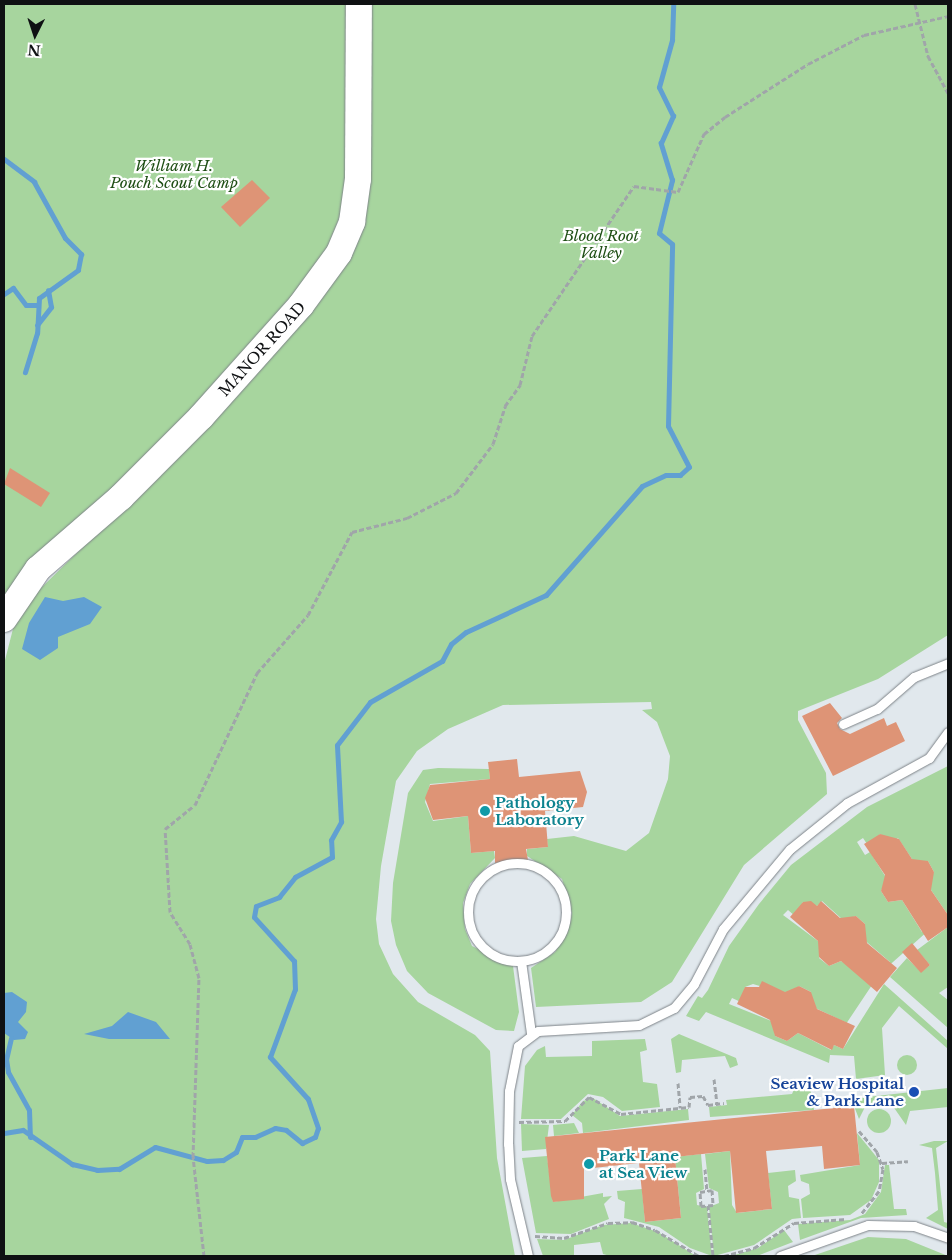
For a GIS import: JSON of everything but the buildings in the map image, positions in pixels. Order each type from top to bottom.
[{"type":"street","name":"MANOR ROAD","points":[[4,619],[38,569],[121,497],[201,417],[301,305],[339,253],[352,222],[358,179],[359,4]]},
{"type":"lane","points":[[843,724],[877,709],[914,677],[948,663]]},
{"type":"lane","points":[[528,1036],[624,1027],[670,1012],[694,984],[723,930],[790,849],[847,803],[929,758],[948,732]]},
{"type":"lane","points":[[510,864],[532,866],[551,877],[566,907],[563,929],[551,947],[521,961],[500,958],[482,947],[468,919],[475,887],[490,871],[510,864]]},
{"type":"lane","points":[[521,961],[528,1036],[515,1055],[507,1125],[510,1178],[528,1256]]},
{"type":"lane","points":[[780,1256],[868,1224],[914,1226],[948,1238]]},
{"type":"path","points":[[915,4],[928,56],[948,93]]},
{"type":"path","points":[[204,1256],[194,1157],[199,978],[190,944],[170,912],[165,830],[195,805],[256,673],[308,615],[352,532],[407,518],[456,493],[494,444],[504,406],[520,385],[532,336],[634,186],[678,192],[704,134],[725,117],[808,64],[864,35],[948,16]]},
{"type":"path","points":[[714,1079],[717,1104]]},
{"type":"path","points":[[678,1083],[680,1108]]},
{"type":"path","points":[[519,1122],[565,1121],[579,1102],[589,1097],[620,1114],[689,1107],[690,1097],[703,1096],[708,1105],[724,1103]]},
{"type":"path","points":[[724,1256],[754,1248],[794,1223],[861,1213],[879,1191],[882,1163],[859,1131]]},
{"type":"path","points":[[882,1163],[908,1161]]},
{"type":"path","points":[[705,1170],[707,1191]]},
{"type":"path","points":[[712,1190],[713,1204],[702,1206],[700,1192],[707,1191],[712,1190]]},
{"type":"path","points":[[708,1205],[713,1256]]},
{"type":"path","points":[[534,1236],[564,1238],[608,1222],[632,1222],[655,1230],[699,1256]]},
{"type":"green space","name":"William H. Pouch Scout Camp","points":[[4,4],[348,4],[345,204],[324,256],[305,283],[177,427],[4,599]]},
{"type":"green space","name":"Blood Root Valley","points":[[368,4],[948,4],[948,635],[878,679],[798,711],[798,720],[826,773],[827,794],[744,865],[672,982],[641,1002],[536,1007],[531,968],[555,952],[568,931],[572,913],[562,879],[527,856],[527,849],[548,847],[547,839],[574,836],[626,851],[649,833],[668,779],[670,756],[657,722],[642,710],[652,709],[651,702],[503,705],[448,729],[417,751],[396,781],[381,866],[376,919],[379,944],[393,974],[418,1002],[475,1035],[490,1051],[497,1158],[515,1256],[4,1256],[4,664],[14,625],[39,590],[189,443],[351,250]]},
{"type":"green space","points":[[948,766],[948,915],[927,884],[934,872],[928,861],[914,862],[898,838],[892,842],[880,834],[869,847],[863,838],[857,842],[865,855],[870,852],[887,879],[881,891],[888,902],[902,900],[922,932],[929,930],[884,970],[890,962],[862,938],[865,924],[856,916],[843,920],[822,901],[817,906],[803,902],[796,917],[788,910],[783,915],[822,944],[819,958],[829,966],[841,961],[874,982],[842,1030],[845,1022],[811,1006],[811,992],[799,986],[788,994],[753,984],[745,987],[743,1003],[732,998],[729,1004],[774,1022],[775,1036],[787,1041],[798,1033],[831,1050],[834,1045],[843,1049],[884,984],[948,1041],[948,1049],[899,1006],[882,1028],[885,1075],[856,1079],[854,1056],[830,1055],[829,1063],[706,1012],[699,1021],[686,1016],[698,996],[702,998],[708,990],[729,946],[759,904],[791,865],[867,807]]},
{"type":"green space","points":[[438,768],[489,769],[490,779],[430,784],[425,802],[433,821],[468,816],[471,853],[494,851],[495,858],[470,884],[463,903],[465,929],[472,946],[513,966],[519,1012],[514,1031],[496,1030],[428,993],[407,971],[396,945],[391,921],[393,883],[408,793],[423,770]]},
{"type":"green space","points":[[948,927],[948,987],[939,993],[948,1000],[948,1028],[890,977],[907,958],[921,972],[930,965],[917,950]]},
{"type":"green space","points":[[679,1034],[736,1058],[738,1065],[730,1068],[725,1056],[682,1060],[681,1072],[676,1073],[671,1039]]},
{"type":"green space","points":[[645,1039],[647,1050],[640,1052],[643,1082],[657,1084],[660,1107],[622,1111],[603,1097],[588,1094],[561,1119],[521,1119],[525,1066],[537,1050],[545,1046],[546,1057],[592,1056],[592,1041]]},
{"type":"green space","points":[[907,1055],[914,1058],[917,1065],[914,1072],[907,1075],[900,1072],[897,1065],[900,1058]]},
{"type":"green space","points":[[797,1083],[810,1088],[814,1110],[710,1117],[709,1107],[727,1105],[726,1100],[792,1094]]},
{"type":"green space","points":[[948,1088],[948,1107],[910,1111],[906,1125],[890,1102],[867,1103],[859,1119],[854,1106],[850,1106],[849,1099]]},
{"type":"green space","points":[[593,1098],[620,1116],[688,1109],[689,1120],[583,1133],[582,1123],[572,1115],[583,1101]]},
{"type":"green space","points":[[879,1109],[884,1110],[890,1116],[890,1126],[884,1132],[879,1133],[874,1132],[868,1126],[867,1121],[868,1116],[874,1110]]},
{"type":"green space","points":[[574,1123],[579,1133],[554,1136],[553,1125]]},
{"type":"green space","points":[[521,1124],[549,1125],[546,1149],[522,1151]]},
{"type":"green space","points":[[857,1133],[879,1160],[879,1182],[871,1200],[850,1215],[803,1218],[801,1199],[810,1194],[809,1184],[801,1181],[800,1175],[860,1165]]},
{"type":"green space","points":[[934,1141],[948,1141],[936,1148],[944,1222],[948,1223],[948,1229],[926,1218],[938,1210],[935,1173],[932,1148],[919,1145]]},
{"type":"green space","points":[[730,1151],[732,1205],[737,1213],[772,1209],[768,1173],[795,1170],[796,1181],[788,1186],[789,1197],[799,1199],[801,1218],[792,1219],[754,1245],[714,1256],[709,1207],[719,1203],[718,1192],[709,1188],[705,1154]]},
{"type":"green space","points":[[701,1154],[704,1189],[696,1193],[697,1205],[707,1207],[712,1256],[690,1248],[659,1227],[624,1218],[625,1202],[618,1199],[617,1191],[642,1189],[645,1222],[681,1218],[675,1157]]},
{"type":"green space","points":[[547,1156],[553,1202],[603,1193],[603,1197],[612,1196],[604,1204],[609,1219],[571,1234],[536,1233],[522,1158]]},
{"type":"green space","points":[[885,1165],[889,1165],[894,1209],[906,1209],[907,1215],[861,1218],[800,1240],[798,1224],[850,1220],[865,1214],[881,1192]]},
{"type":"green space","points":[[631,1223],[658,1232],[696,1256],[610,1256],[603,1254],[600,1242],[574,1245],[574,1256],[543,1256],[537,1239],[564,1240],[603,1225]]},
{"type":"green space","points":[[784,1230],[793,1242],[757,1256],[731,1256],[758,1248]]},
{"type":"green space","points":[[868,1237],[906,1239],[948,1256],[812,1256]]},
{"type":"water","points":[[45,597],[63,601],[84,597],[102,607],[90,624],[58,637],[58,648],[40,660],[22,649],[29,623]]},
{"type":"water","points":[[12,992],[27,1002],[26,1012],[18,1022],[28,1032],[25,1039],[14,1040],[4,1033],[4,993]]},
{"type":"water","points":[[128,1012],[156,1022],[170,1039],[109,1039],[84,1034],[112,1026]]},
{"type":"waterway","points":[[4,1133],[23,1130],[72,1164],[97,1170],[119,1169],[155,1147],[207,1161],[223,1160],[236,1152],[242,1137],[255,1137],[275,1128],[286,1130],[302,1143],[315,1137],[318,1128],[308,1099],[270,1057],[295,989],[294,961],[254,917],[256,906],[279,897],[295,877],[332,857],[331,840],[341,822],[337,745],[370,702],[442,661],[451,644],[466,632],[546,595],[642,486],[666,475],[680,475],[689,467],[668,426],[672,244],[659,233],[672,180],[661,143],[673,116],[659,87],[672,40],[673,4]]},
{"type":"waterway","points":[[4,159],[34,182],[65,238],[81,254],[78,270],[39,298],[37,333],[25,372]]},
{"type":"waterway","points":[[4,294],[13,288],[26,305],[38,305]]},
{"type":"waterway","points":[[37,325],[51,307],[48,290]]},
{"type":"waterway","points":[[11,1038],[6,1059],[8,1072],[29,1110],[30,1137]]},
{"type":"place","name":"Pathology Laboratory","points":[[485,811]]},
{"type":"place","name":"Seaview Hospital & Park Lane","points":[[914,1092]]},
{"type":"place","name":"Park Lane at Sea View","points":[[589,1164]]}]
